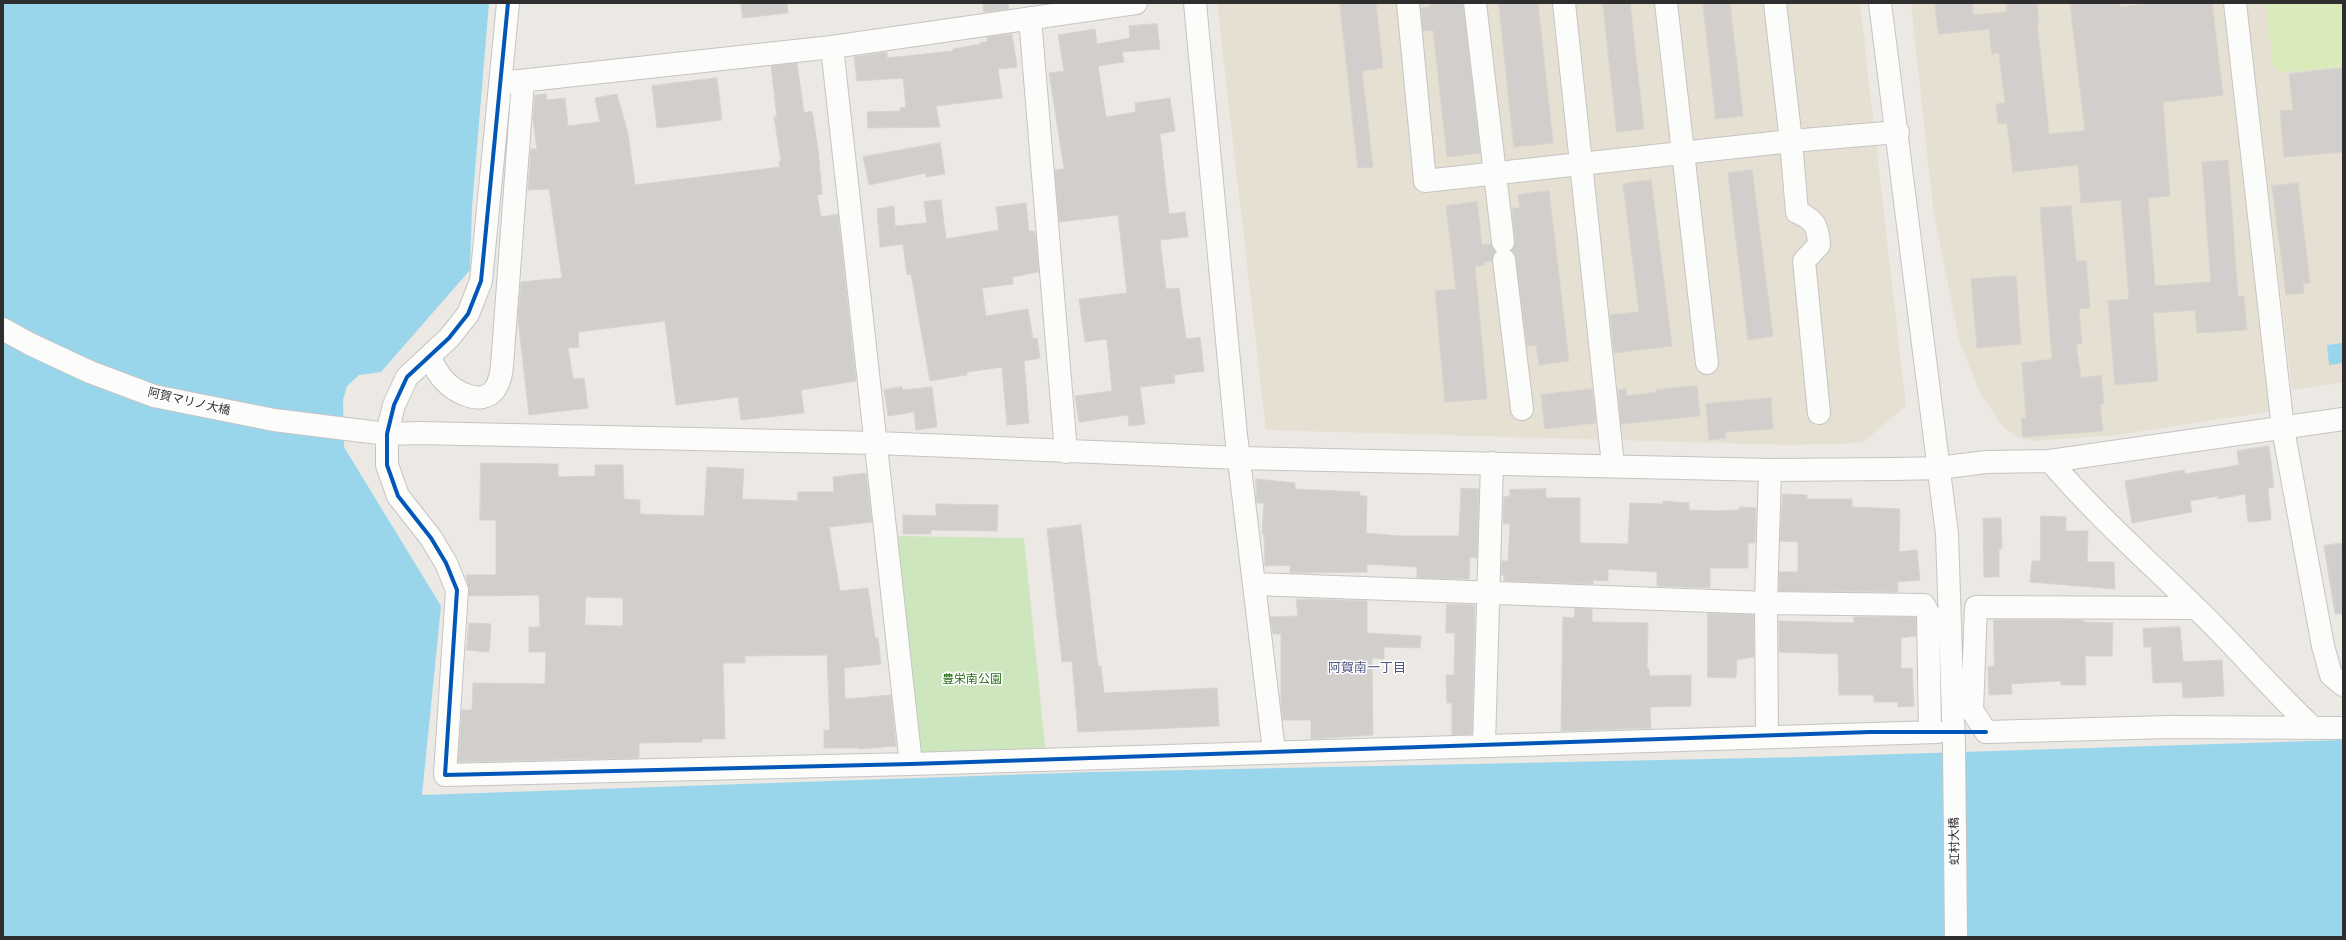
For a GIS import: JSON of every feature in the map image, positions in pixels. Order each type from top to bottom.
[{"type":"street","points":[[508,3],[481,281],[468,314],[449,338],[407,377],[394,405],[387,434],[387,465],[398,496],[431,538],[446,563],[458,590],[445,775],[910,764],[1766,736],[1934,732],[1928,613],[1924,605],[1766,603],[1255,584]]},
{"type":"street","points":[[501,83],[832,47],[1030,18],[1050,9],[1136,3]]},
{"type":"street","points":[[1195,3],[1239,458],[1274,752]]},
{"type":"street","points":[[1408,3],[1425,181],[1791,140],[1898,132]]},
{"type":"street","points":[[1475,3],[1522,408]]},
{"type":"street","points":[[1564,3],[1613,465]]},
{"type":"street","points":[[1666,3],[1707,363]]},
{"type":"street","points":[[1775,3],[1791,140],[1797,212],[1810,218],[1819,231],[1819,246],[1804,261],[1819,413]]},
{"type":"street","name":"虹村大橋","points":[[1880,3],[1898,132],[1970,736],[1956,937]]},
{"type":"street","points":[[2235,3],[2283,429],[2323,646],[2331,675],[2343,685]]},
{"type":"street","points":[[1030,18],[1066,452]]},
{"type":"street","points":[[832,47],[877,443],[910,764]]},
{"type":"street","points":[[429,357],[442,379],[466,396],[485,396],[494,390],[499,381],[502,366],[523,81]]},
{"type":"street","name":"阿賀マリノ大橋","points":[[3,329],[30,344],[90,372],[154,396],[274,420],[387,434],[420,433],[877,443],[1239,458],[1613,465],[1770,470],[1939,468],[1986,462],[2050,461],[2283,429],[2343,419]]},
{"type":"street","points":[[2050,461],[2077,493],[2196,608],[2276,693],[2310,726]]},
{"type":"street","points":[[1484,745],[1492,463]]},
{"type":"street","points":[[1766,736],[1766,603],[1770,470]]},
{"type":"street","points":[[2196,608],[1976,607],[1970,736],[2310,726],[2343,728]]},
{"type":"shaded area","points":[[1217,3],[1860,3],[1906,406],[1862,443],[1789,445],[1266,430]]},
{"type":"shaded area","points":[[1911,3],[2223,3],[2274,411],[2116,435],[2035,441],[2018,438],[2002,426],[1979,391],[1959,340],[1933,209]]},
{"type":"shaded area","points":[[2246,3],[2343,3],[2343,382],[2292,390]]},
{"type":"green space","points":[[2266,3],[2343,3],[2343,66],[2283,73],[2273,67]]},
{"type":"green space","name":"豊栄南公園","points":[[894,536],[1024,538],[1046,755],[927,757],[911,741]]},
{"type":"water","points":[[3,3],[489,3],[472,207],[470,270],[381,372],[359,375],[347,386],[343,400],[344,447],[441,606],[422,795],[1093,772],[1803,757],[2343,740],[2343,937],[3,937]]},
{"type":"water","points":[[2343,343],[2343,363],[2329,365],[2327,345]]},
{"type":"building","points":[[741,3],[787,3],[788,13],[743,18]]},
{"type":"building","points":[[983,3],[1008,3],[1009,9],[984,12]]},
{"type":"building","points":[[1340,3],[1376,3],[1383,68],[1362,71],[1373,167],[1358,168]]},
{"type":"building","points":[[1430,3],[1463,3],[1480,153],[1447,157],[1433,30],[1423,31],[1421,8],[1430,7]]},
{"type":"building","points":[[1499,3],[1538,3],[1553,143],[1514,147]]},
{"type":"building","points":[[1603,3],[1630,3],[1644,129],[1617,132]]},
{"type":"building","points":[[1703,3],[1730,3],[1743,116],[1716,119]]},
{"type":"building","points":[[1935,3],[1972,3],[1973,15],[2007,12],[2006,3],[2037,3],[2039,23],[2037,23],[2049,134],[2085,131],[2070,3],[2119,3],[2120,7],[2152,3],[2212,3],[2223,95],[2163,102],[2170,196],[2148,198],[2155,286],[2211,282],[2202,162],[2228,160],[2238,296],[2244,296],[2247,330],[2197,333],[2195,310],[2153,313],[2158,381],[2115,385],[2108,301],[2129,299],[2121,200],[2081,203],[2078,165],[2013,172],[2007,123],[1998,124],[1996,104],[2005,103],[1999,53],[1992,54],[1989,29],[1939,34]]},
{"type":"building","points":[[1157,24],[1160,49],[1122,52],[1124,62],[1098,66],[1106,117],[1136,112],[1135,103],[1170,98],[1175,131],[1160,134],[1169,214],[1185,212],[1188,237],[1160,240],[1166,289],[1179,288],[1186,339],[1200,337],[1204,371],[1174,375],[1175,383],[1140,387],[1145,424],[1129,426],[1128,415],[1079,422],[1075,396],[1112,391],[1107,339],[1085,342],[1079,299],[1127,293],[1118,215],[1059,222],[1055,170],[1064,169],[1049,73],[1064,71],[1058,35],[1095,29],[1097,44],[1130,38],[1129,26]]},
{"type":"building","points":[[1012,34],[1017,67],[998,69],[1002,98],[936,106],[940,127],[868,128],[867,112],[900,111],[900,108],[906,107],[903,78],[857,81],[854,57],[887,52],[887,58],[953,51],[953,49],[981,44],[981,42],[987,42],[987,37]]},
{"type":"building","points":[[797,63],[804,113],[812,111],[818,148],[822,194],[817,195],[821,217],[838,214],[856,381],[801,390],[804,413],[741,420],[738,397],[676,405],[665,321],[578,332],[579,347],[568,348],[573,379],[584,378],[588,408],[529,415],[518,319],[521,282],[562,278],[549,189],[528,190],[531,149],[537,149],[533,119],[535,95],[546,94],[547,100],[565,98],[568,126],[600,122],[595,98],[617,94],[628,134],[635,185],[780,167],[779,162],[781,161],[774,117],[777,117],[771,66]]},
{"type":"building","points":[[2343,68],[2343,152],[2284,157],[2280,111],[2293,110],[2289,74]]},
{"type":"building","points":[[717,78],[722,120],[657,128],[652,86]]},
{"type":"building","points":[[940,143],[945,174],[926,177],[926,173],[869,185],[863,157]]},
{"type":"building","points":[[1752,170],[1773,336],[1748,340],[1728,173]]},
{"type":"building","points":[[1651,180],[1672,346],[1614,353],[1610,315],[1639,312],[1623,184]]},
{"type":"building","points":[[2298,183],[2310,283],[2303,283],[2304,293],[2286,295],[2272,186]]},
{"type":"building","points":[[1549,191],[1569,361],[1539,365],[1536,345],[1527,346],[1516,258],[1512,251],[1515,241],[1512,208],[1520,208],[1518,195]]},
{"type":"building","points":[[941,200],[946,239],[999,230],[996,207],[1026,203],[1029,231],[1034,231],[1036,238],[1039,272],[1012,277],[1013,284],[982,288],[986,316],[1028,309],[1033,339],[1037,338],[1040,358],[1024,361],[1029,423],[1007,425],[1002,367],[967,372],[967,375],[930,381],[911,274],[907,275],[903,244],[880,247],[877,209],[894,206],[895,226],[927,223],[924,202]]},
{"type":"building","points":[[1477,202],[1482,245],[1491,244],[1495,251],[1492,261],[1484,262],[1485,265],[1475,267],[1487,399],[1445,402],[1435,291],[1456,289],[1446,206]]},
{"type":"building","points":[[2071,206],[2076,261],[2086,261],[2090,308],[2079,309],[2082,344],[2076,344],[2081,378],[2101,375],[2104,404],[2100,404],[2103,431],[2023,437],[2021,418],[2026,418],[2022,363],[2052,359],[2040,208]]},
{"type":"building","points":[[2016,276],[2021,344],[1977,348],[1971,279]]},
{"type":"building","points":[[1697,386],[1700,416],[1621,424],[1618,390],[1626,389],[1626,396],[1657,392],[1656,390]]},
{"type":"building","points":[[902,387],[903,390],[932,387],[937,427],[916,430],[914,412],[888,416],[884,390]]},
{"type":"building","points":[[1592,389],[1596,423],[1545,429],[1541,395]]},
{"type":"building","points":[[1771,398],[1773,429],[1725,432],[1726,438],[1709,440],[1706,404]]},
{"type":"building","points":[[2269,446],[2274,487],[2268,488],[2271,520],[2248,522],[2245,494],[2218,499],[2218,496],[2190,501],[2192,512],[2132,523],[2125,481],[2184,470],[2185,474],[2239,465],[2237,451]]},
{"type":"building","points":[[481,463],[558,464],[558,477],[595,476],[595,465],[623,465],[624,499],[640,500],[640,514],[704,516],[707,467],[744,469],[742,499],[798,501],[798,492],[834,492],[833,477],[866,473],[872,522],[829,527],[840,591],[868,588],[875,638],[878,638],[881,664],[844,668],[845,699],[891,695],[896,746],[859,749],[824,748],[824,730],[830,730],[827,655],[745,656],[745,663],[723,663],[725,739],[702,739],[702,742],[639,743],[639,758],[458,762],[462,710],[472,710],[473,683],[545,684],[546,652],[529,652],[529,627],[540,627],[539,595],[469,596],[466,575],[496,575],[496,520],[480,520]],"holes":[[[586,597],[623,598],[623,626],[585,625]]]},
{"type":"building","points":[[1256,479],[1295,483],[1295,489],[1360,492],[1360,496],[1367,496],[1366,533],[1400,536],[1459,536],[1461,488],[1479,489],[1477,558],[1470,557],[1469,579],[1417,578],[1417,567],[1367,564],[1367,572],[1290,573],[1290,565],[1265,566],[1264,534],[1262,534],[1264,503],[1257,503]]},
{"type":"building","points":[[1546,489],[1546,498],[1580,498],[1580,543],[1628,544],[1630,503],[1663,504],[1663,501],[1689,503],[1689,510],[1719,511],[1739,510],[1740,507],[1756,508],[1755,543],[1748,543],[1748,568],[1710,568],[1710,588],[1657,586],[1657,572],[1608,569],[1608,581],[1593,580],[1593,584],[1504,581],[1504,575],[1501,575],[1502,561],[1508,561],[1510,524],[1503,524],[1504,497],[1510,496],[1510,490]]},
{"type":"building","points":[[1783,494],[1807,495],[1807,499],[1852,499],[1852,507],[1900,509],[1899,552],[1917,550],[1920,580],[1897,582],[1898,592],[1779,591],[1779,572],[1798,572],[1798,542],[1780,541]]},
{"type":"building","points":[[936,504],[998,505],[997,531],[931,530],[931,534],[903,534],[903,515],[936,516]]},
{"type":"building","points":[[2041,516],[2066,517],[2066,531],[2088,531],[2087,562],[2114,562],[2115,589],[2030,582],[2032,561],[2040,561]]},
{"type":"building","points":[[2001,518],[2002,548],[1999,549],[1999,577],[1984,577],[1983,519]]},
{"type":"building","points":[[1081,525],[1098,666],[1101,666],[1104,693],[1217,688],[1219,726],[1078,732],[1072,661],[1062,662],[1047,529]]},
{"type":"building","points":[[2343,543],[2343,614],[2335,614],[2324,546]]},
{"type":"building","points":[[1311,599],[1367,601],[1367,633],[1421,636],[1420,648],[1384,647],[1384,659],[1372,658],[1373,735],[1311,739],[1311,720],[1283,720],[1281,704],[1281,634],[1273,634],[1270,617],[1298,616],[1296,600]]},
{"type":"building","points":[[1447,604],[1475,605],[1472,734],[1452,735],[1452,703],[1447,703],[1446,675],[1454,675],[1455,633],[1446,633]]},
{"type":"building","points":[[1575,608],[1592,609],[1592,622],[1648,623],[1647,669],[1649,669],[1650,676],[1691,675],[1691,706],[1650,707],[1651,728],[1561,731],[1563,617],[1574,618]]},
{"type":"building","points":[[1708,613],[1754,615],[1754,657],[1737,660],[1736,678],[1708,677]]},
{"type":"building","points":[[1854,617],[1916,617],[1916,636],[1901,638],[1901,669],[1912,668],[1914,706],[1898,707],[1898,702],[1874,702],[1874,695],[1839,695],[1838,654],[1779,652],[1779,621],[1854,623]]},
{"type":"building","points":[[1994,620],[2083,620],[2083,622],[2113,623],[2112,656],[2085,656],[2086,685],[2061,685],[2061,681],[2011,684],[2012,694],[1989,695],[1988,667],[1994,666]]},
{"type":"building","points":[[469,623],[491,624],[489,652],[467,650]]},
{"type":"building","points":[[2180,627],[2183,662],[2222,660],[2224,696],[2183,698],[2182,682],[2153,683],[2151,647],[2144,647],[2143,629]]},
{"type":"tunnel","points":[[1937,732],[1970,732]]},
{"type":"cycle path","points":[[508,3],[481,281],[468,314],[449,338],[407,377],[394,405],[387,434],[387,465],[398,496],[431,538],[446,563],[457,590],[445,775],[911,764],[1870,732],[1986,732]]},
{"type":"district","name":"阿賀南一丁目","points":[[1367,668]]}]
